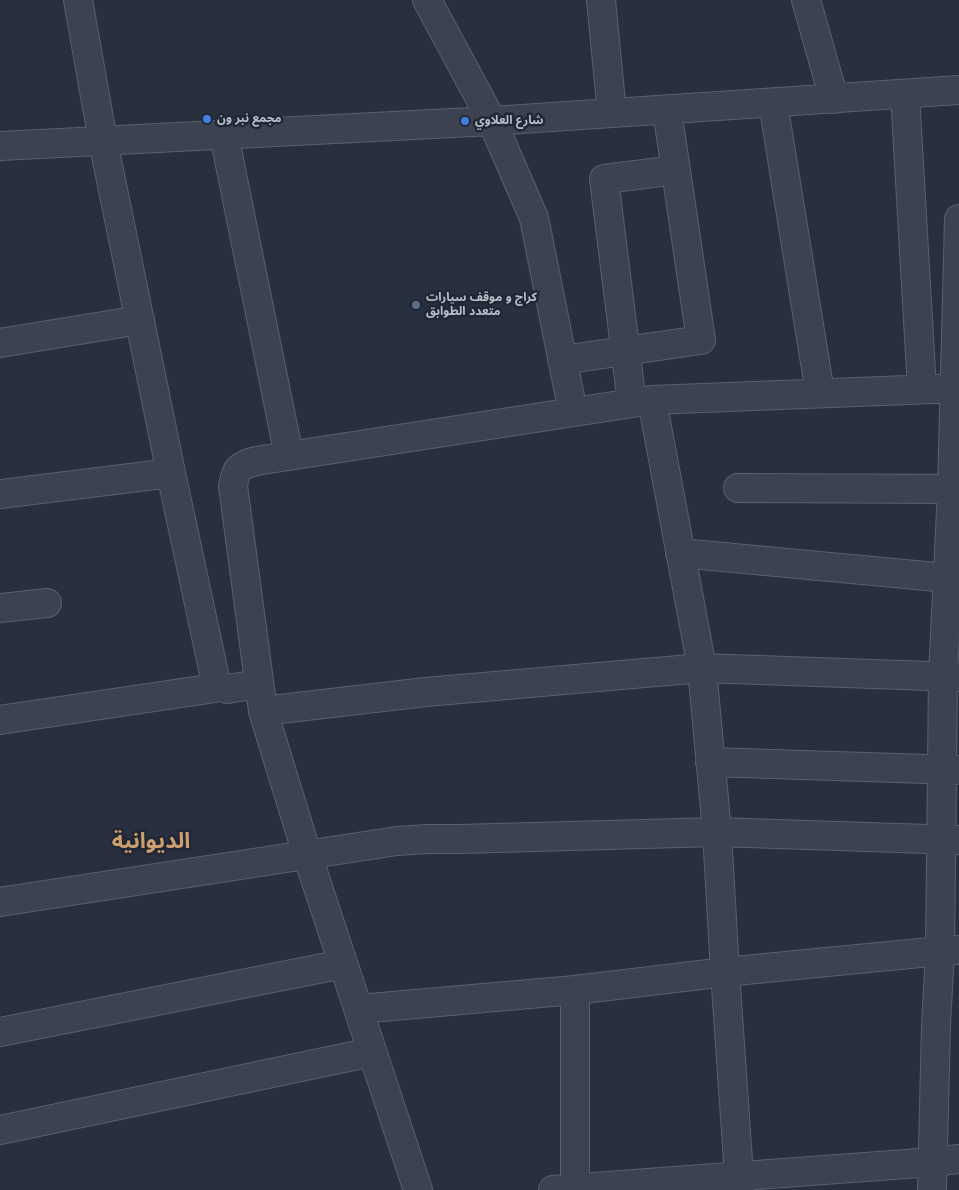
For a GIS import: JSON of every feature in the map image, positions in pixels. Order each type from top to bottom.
[{"type":"street","points":[[78,0],[103,141],[171,473],[216,678],[218,684],[227,689],[259,684]]},
{"type":"street","points":[[428,0],[492,121],[534,218],[572,412]]},
{"type":"street","points":[[601,0],[612,113]]},
{"type":"street","points":[[806,0],[834,99]]},
{"type":"street","points":[[0,146],[492,121],[959,90]]},
{"type":"street","points":[[905,94],[922,389]]},
{"type":"street","points":[[773,103],[820,393]]},
{"type":"street","points":[[562,360],[701,340],[668,110]]},
{"type":"street","points":[[224,135],[289,456]]},
{"type":"street","points":[[676,170],[604,179],[625,351],[642,402],[680,553],[702,668],[717,832],[740,1183]]},
{"type":"street","points":[[932,1190],[946,1160],[936,1025],[949,951],[951,676],[956,489],[959,219]]},
{"type":"street","points":[[0,344],[140,320]]},
{"type":"street","points":[[418,1190],[307,854],[263,711],[232,486],[235,473],[244,464],[256,461],[642,402],[957,388]]},
{"type":"street","points":[[0,494],[171,473]]},
{"type":"street","points":[[738,488],[956,489]]},
{"type":"street","points":[[680,553],[953,578]]},
{"type":"street","points":[[0,608],[47,603]]},
{"type":"street","points":[[263,711],[426,692],[702,668],[951,676]]},
{"type":"street","points":[[0,720],[222,687]]},
{"type":"street","points":[[710,762],[950,769]]},
{"type":"street","points":[[0,902],[307,854],[428,838],[460,839],[717,832],[950,840]]},
{"type":"street","points":[[359,1009],[575,990],[725,972],[949,951]]},
{"type":"street","points":[[0,1032],[343,964]]},
{"type":"street","points":[[575,990],[568,1189],[740,1183],[946,1160]]},
{"type":"street","points":[[0,1130],[372,1052]]},
{"type":"place","name":"مجمع نبر ون","points":[[207,119]]},
{"type":"place","name":"شارع العلاوي","points":[[465,121]]},
{"type":"place","name":"كراج و موقف سيارات متعدد الطوابق","points":[[416,305]]},
{"type":"district","name":"الديوانية","points":[[151,842]]}]
